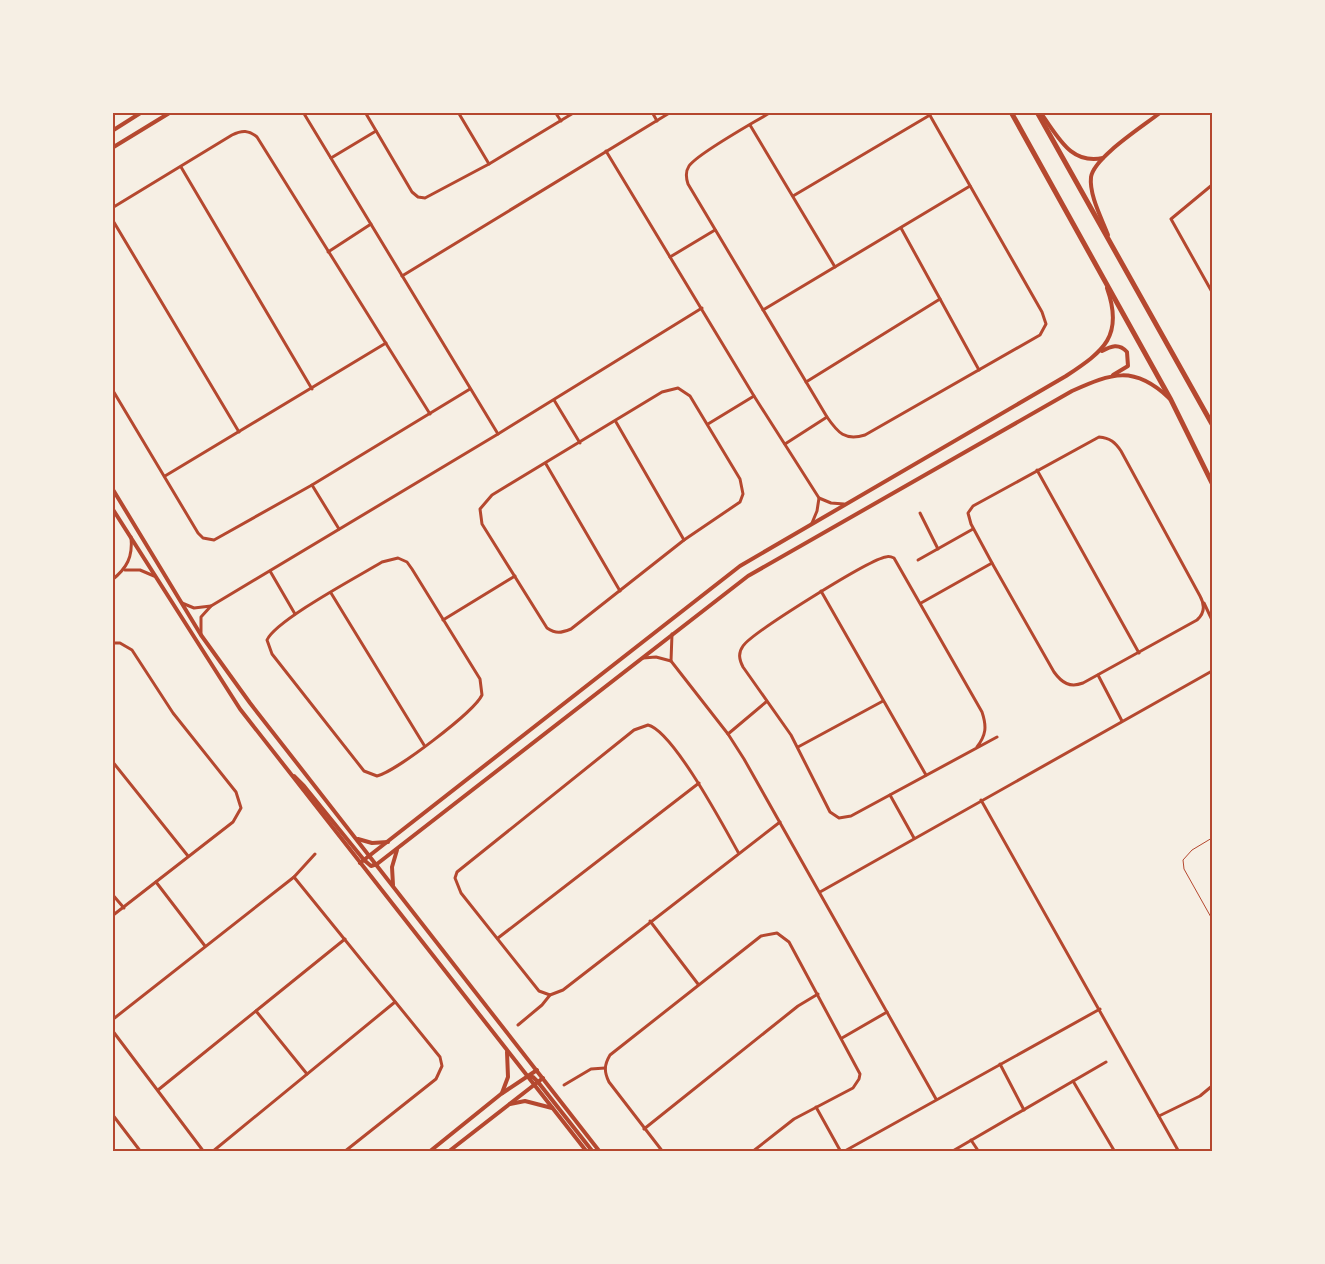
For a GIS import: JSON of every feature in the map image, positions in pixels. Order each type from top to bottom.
[{"type":"main road","points":[[1011,112],[1171,400],[1212,483]]},
{"type":"main road","points":[[1038,112],[1212,424]]},
{"type":"street","points":[[112,131],[142,112]]},
{"type":"street","points":[[112,148],[171,112]]},
{"type":"street","points":[[303,112],[498,434]]},
{"type":"street","points":[[364,112],[405,183],[418,197],[433,195],[575,112]]},
{"type":"street","points":[[458,112],[489,164]]},
{"type":"street","points":[[555,112],[560,121]]},
{"type":"street","points":[[652,112],[657,121]]},
{"type":"street","points":[[402,276],[671,112]]},
{"type":"street","points":[[772,112],[696,158],[687,170],[688,184],[827,417],[843,436],[850,438],[865,435],[1040,335],[1046,324],[1042,312],[929,114],[793,196]]},
{"type":"street","points":[[1038,112],[1077,157],[1090,160],[1103,158]]},
{"type":"street","points":[[1112,245],[1091,184],[1093,171],[1103,158],[1161,112]]},
{"type":"street","points":[[750,125],[835,267]]},
{"type":"street","points":[[112,208],[232,134],[245,131],[252,132],[257,137],[430,414]]},
{"type":"street","points":[[331,158],[376,131]]},
{"type":"street","points":[[606,151],[754,396],[819,498],[831,504],[844,504]]},
{"type":"street","points":[[181,167],[312,389]]},
{"type":"street","points":[[1212,185],[1171,219],[1212,292]]},
{"type":"street","points":[[763,310],[970,186]]},
{"type":"street","points":[[112,219],[239,432]]},
{"type":"street","points":[[328,252],[371,224]]},
{"type":"street","points":[[900,228],[979,370]]},
{"type":"street","points":[[670,257],[715,230]]},
{"type":"street","points":[[1100,353],[1111,336],[1114,318],[1103,276]]},
{"type":"street","points":[[806,382],[940,299]]},
{"type":"street","points":[[201,635],[201,617],[211,606],[498,434],[702,308]]},
{"type":"street","points":[[166,476],[386,343]]},
{"type":"street","points":[[1115,346],[1120,346],[1127,352],[1128,366],[1120,372],[1072,391],[760,568],[732,587],[377,864],[371,866],[362,862],[753,557],[1066,376],[1100,353],[1115,346]]},
{"type":"street","points":[[1110,376],[1142,378],[1158,388],[1171,400]]},
{"type":"street","points":[[678,388],[690,396],[708,424],[740,479],[743,494],[733,508],[684,540],[571,629],[558,634],[546,628],[482,524],[480,509],[492,495],[616,422],[662,392],[678,388]]},
{"type":"street","points":[[112,389],[166,476],[198,533],[209,540],[219,538],[312,485],[470,389]]},
{"type":"street","points":[[708,424],[754,396]]},
{"type":"street","points":[[554,400],[580,443]]},
{"type":"street","points":[[785,444],[827,417]]},
{"type":"street","points":[[616,422],[684,540]]},
{"type":"street","points":[[1204,603],[1202,616],[1197,620],[1083,683],[1072,686],[1062,682],[1058,677],[992,564],[968,519],[968,513],[973,506],[1091,439],[1099,437],[1108,438],[1115,443],[1204,603],[1212,620]]},
{"type":"street","points":[[546,464],[620,591]]},
{"type":"street","points":[[1037,470],[1139,652]]},
{"type":"street","points":[[312,485],[339,529]]},
{"type":"street","points":[[112,488],[201,635],[250,702],[600,1152]]},
{"type":"street","points":[[812,523],[817,511],[819,498]]},
{"type":"street","points":[[112,508],[226,688],[288,773],[362,862],[587,1152]]},
{"type":"street","points":[[920,513],[938,549]]},
{"type":"street","points":[[918,560],[973,529]]},
{"type":"street","points":[[112,580],[124,570],[131,554],[130,536]]},
{"type":"street","points":[[978,748],[985,735],[986,728],[982,712],[894,558],[887,556],[821,591],[750,639],[740,652],[743,667],[798,746],[834,816],[845,818],[851,816],[978,748],[997,737]]},
{"type":"street","points":[[398,558],[407,562],[444,620],[480,679],[482,695],[471,710],[385,774],[370,776],[364,771],[268,647],[270,633],[295,614],[382,562],[398,558]]},
{"type":"street","points":[[921,603],[992,564]]},
{"type":"street","points":[[124,570],[140,570],[154,576]]},
{"type":"street","points":[[270,571],[295,614]]},
{"type":"street","points":[[444,620],[515,576]]},
{"type":"street","points":[[821,591],[926,776]]},
{"type":"street","points":[[331,593],[424,745]]},
{"type":"street","points":[[182,602],[194,608],[211,606]]},
{"type":"street","points":[[671,661],[673,633]]},
{"type":"street","points":[[112,643],[120,643],[132,650],[181,724],[240,799],[241,808],[233,822],[112,916]]},
{"type":"street","points":[[641,658],[656,657],[671,661],[728,734],[820,892],[936,1099]]},
{"type":"street","points":[[820,892],[1212,671]]},
{"type":"street","points":[[1098,675],[1122,721]]},
{"type":"street","points":[[798,746],[883,701]]},
{"type":"street","points":[[728,734],[766,702]]},
{"type":"street","points":[[550,995],[539,990],[461,893],[455,878],[461,867],[640,727],[648,725],[661,732],[698,783],[738,852]]},
{"type":"street","points":[[112,761],[188,856]]},
{"type":"street","points":[[498,938],[698,783]]},
{"type":"street","points":[[890,795],[914,838]]},
{"type":"street","points":[[981,800],[1179,1152]]},
{"type":"street","points":[[518,1025],[542,1005],[550,995],[563,990],[738,852],[780,822]]},
{"type":"street","points":[[356,838],[372,843],[390,841]]},
{"type":"street","points":[[394,886],[392,867],[398,848]]},
{"type":"street","points":[[112,1020],[294,877],[315,854]]},
{"type":"street","points":[[294,877],[440,1057],[441,1073],[436,1079],[344,1152]]},
{"type":"street","points":[[156,882],[205,946]]},
{"type":"street","points":[[112,894],[124,908]]},
{"type":"street","points":[[650,921],[698,984]]},
{"type":"street","points":[[663,1152],[608,1082],[604,1068],[610,1055],[761,936],[777,933],[789,942],[859,1068],[859,1079],[853,1088],[816,1107],[775,1132],[752,1152]]},
{"type":"street","points":[[158,1090],[344,939]]},
{"type":"street","points":[[644,1129],[798,1006],[818,994]]},
{"type":"street","points":[[212,1152],[396,1002]]},
{"type":"street","points":[[816,1107],[842,1152],[1100,1009]]},
{"type":"street","points":[[256,1011],[307,1074]]},
{"type":"street","points":[[842,1038],[887,1012]]},
{"type":"street","points":[[112,1030],[204,1152]]},
{"type":"street","points":[[501,1094],[508,1077],[506,1049]]},
{"type":"street","points":[[951,1152],[1106,1062]]},
{"type":"street","points":[[1000,1064],[1024,1110]]},
{"type":"street","points":[[564,1085],[591,1069],[604,1068]]},
{"type":"street","points":[[429,1152],[501,1094],[537,1070]]},
{"type":"street","points":[[527,1077],[532,1077],[538,1082],[593,1152]]},
{"type":"street","points":[[448,1152],[543,1078]]},
{"type":"street","points":[[1073,1082],[1116,1152]]},
{"type":"street","points":[[1159,1116],[1200,1096],[1212,1086]]},
{"type":"street","points":[[508,1104],[525,1100],[553,1109]]},
{"type":"street","points":[[112,1114],[141,1152]]},
{"type":"street","points":[[971,1140],[980,1152]]},
{"type":"lane","points":[[132,112],[134,117]]},
{"type":"lane","points":[[1212,838],[1192,850],[1183,860],[1184,869],[1212,919]]}]
